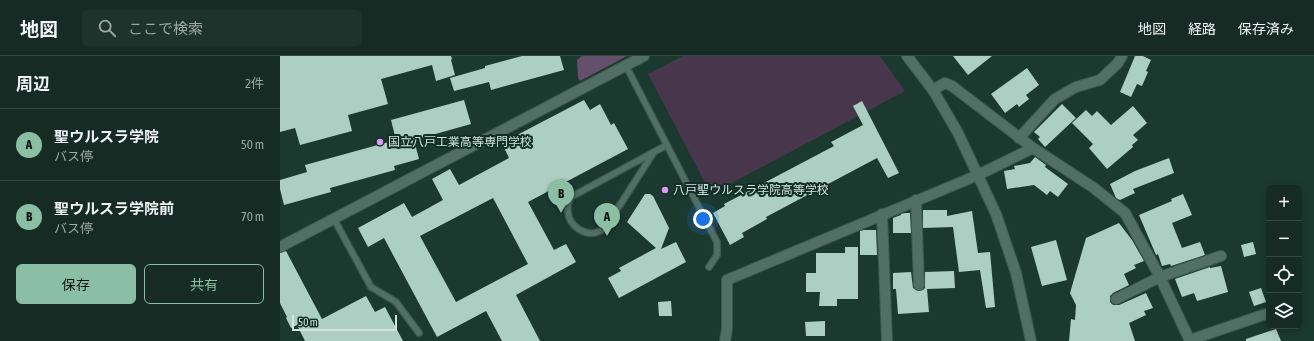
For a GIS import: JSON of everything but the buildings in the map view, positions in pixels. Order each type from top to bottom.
[{"type":"street","points":[[280,247],[644,56]]},
{"type":"street","points":[[907,56],[933,90],[958,133],[996,214],[1016,273],[1031,341]]},
{"type":"street","points":[[1020,138],[1055,99],[1076,88],[1100,80],[1118,63],[1122,56]]},
{"type":"street","points":[[933,90],[945,83],[952,86],[1033,148],[1094,188],[1125,213],[1160,278],[1190,341],[1266,314]]},
{"type":"street","points":[[725,341],[727,329],[727,280],[978,175],[1033,148]]},
{"type":"street","points":[[916,200],[919,285]]},
{"type":"street","points":[[882,214],[887,341]]},
{"type":"street","points":[[1116,299],[1160,278],[1221,256]]},
{"type":"lane","points":[[626,66],[717,242],[717,255],[709,267]]},
{"type":"lane","points":[[654,152],[607,226],[600,231],[592,233],[582,231],[574,227],[568,213],[568,204],[571,197],[654,152],[667,145]]},
{"type":"lane","points":[[334,219],[371,287],[396,302],[419,333]]},
{"type":"shaded area","points":[[582,56],[627,56],[580,81],[578,78],[577,60]]},
{"type":"shaded area","points":[[683,56],[880,56],[905,91],[711,194],[648,74]]},
{"type":"place","name":"国立八戸工業高等専門学校","points":[[380,142]]},
{"type":"place","name":"八戸聖ウルスラ学院高等学校","points":[[665,190]]},
{"type":"place","name":"聖ウルスラ学院前","points":[[561,213]]},
{"type":"place","name":"聖ウルスラ学院","points":[[607,236]]}]
